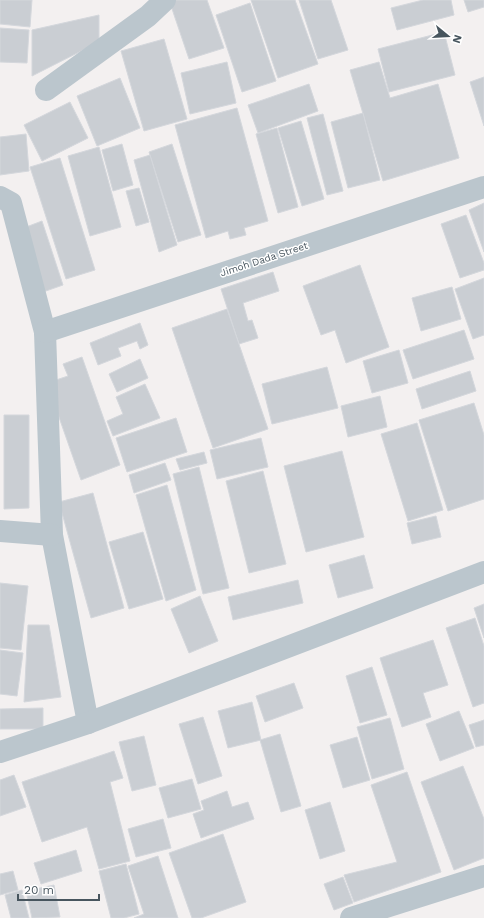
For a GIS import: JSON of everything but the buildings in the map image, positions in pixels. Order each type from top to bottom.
[{"type":"street","points":[[46,90],[142,21],[165,0]]},
{"type":"street","name":"Jimoh Dada Street","points":[[45,332],[484,187]]},
{"type":"street","points":[[0,197],[11,203],[45,332],[52,535],[88,723]]},
{"type":"street","points":[[0,531],[52,535]]},
{"type":"street","points":[[0,752],[88,723],[484,572]]},
{"type":"street","points":[[350,918],[484,876]]}]
